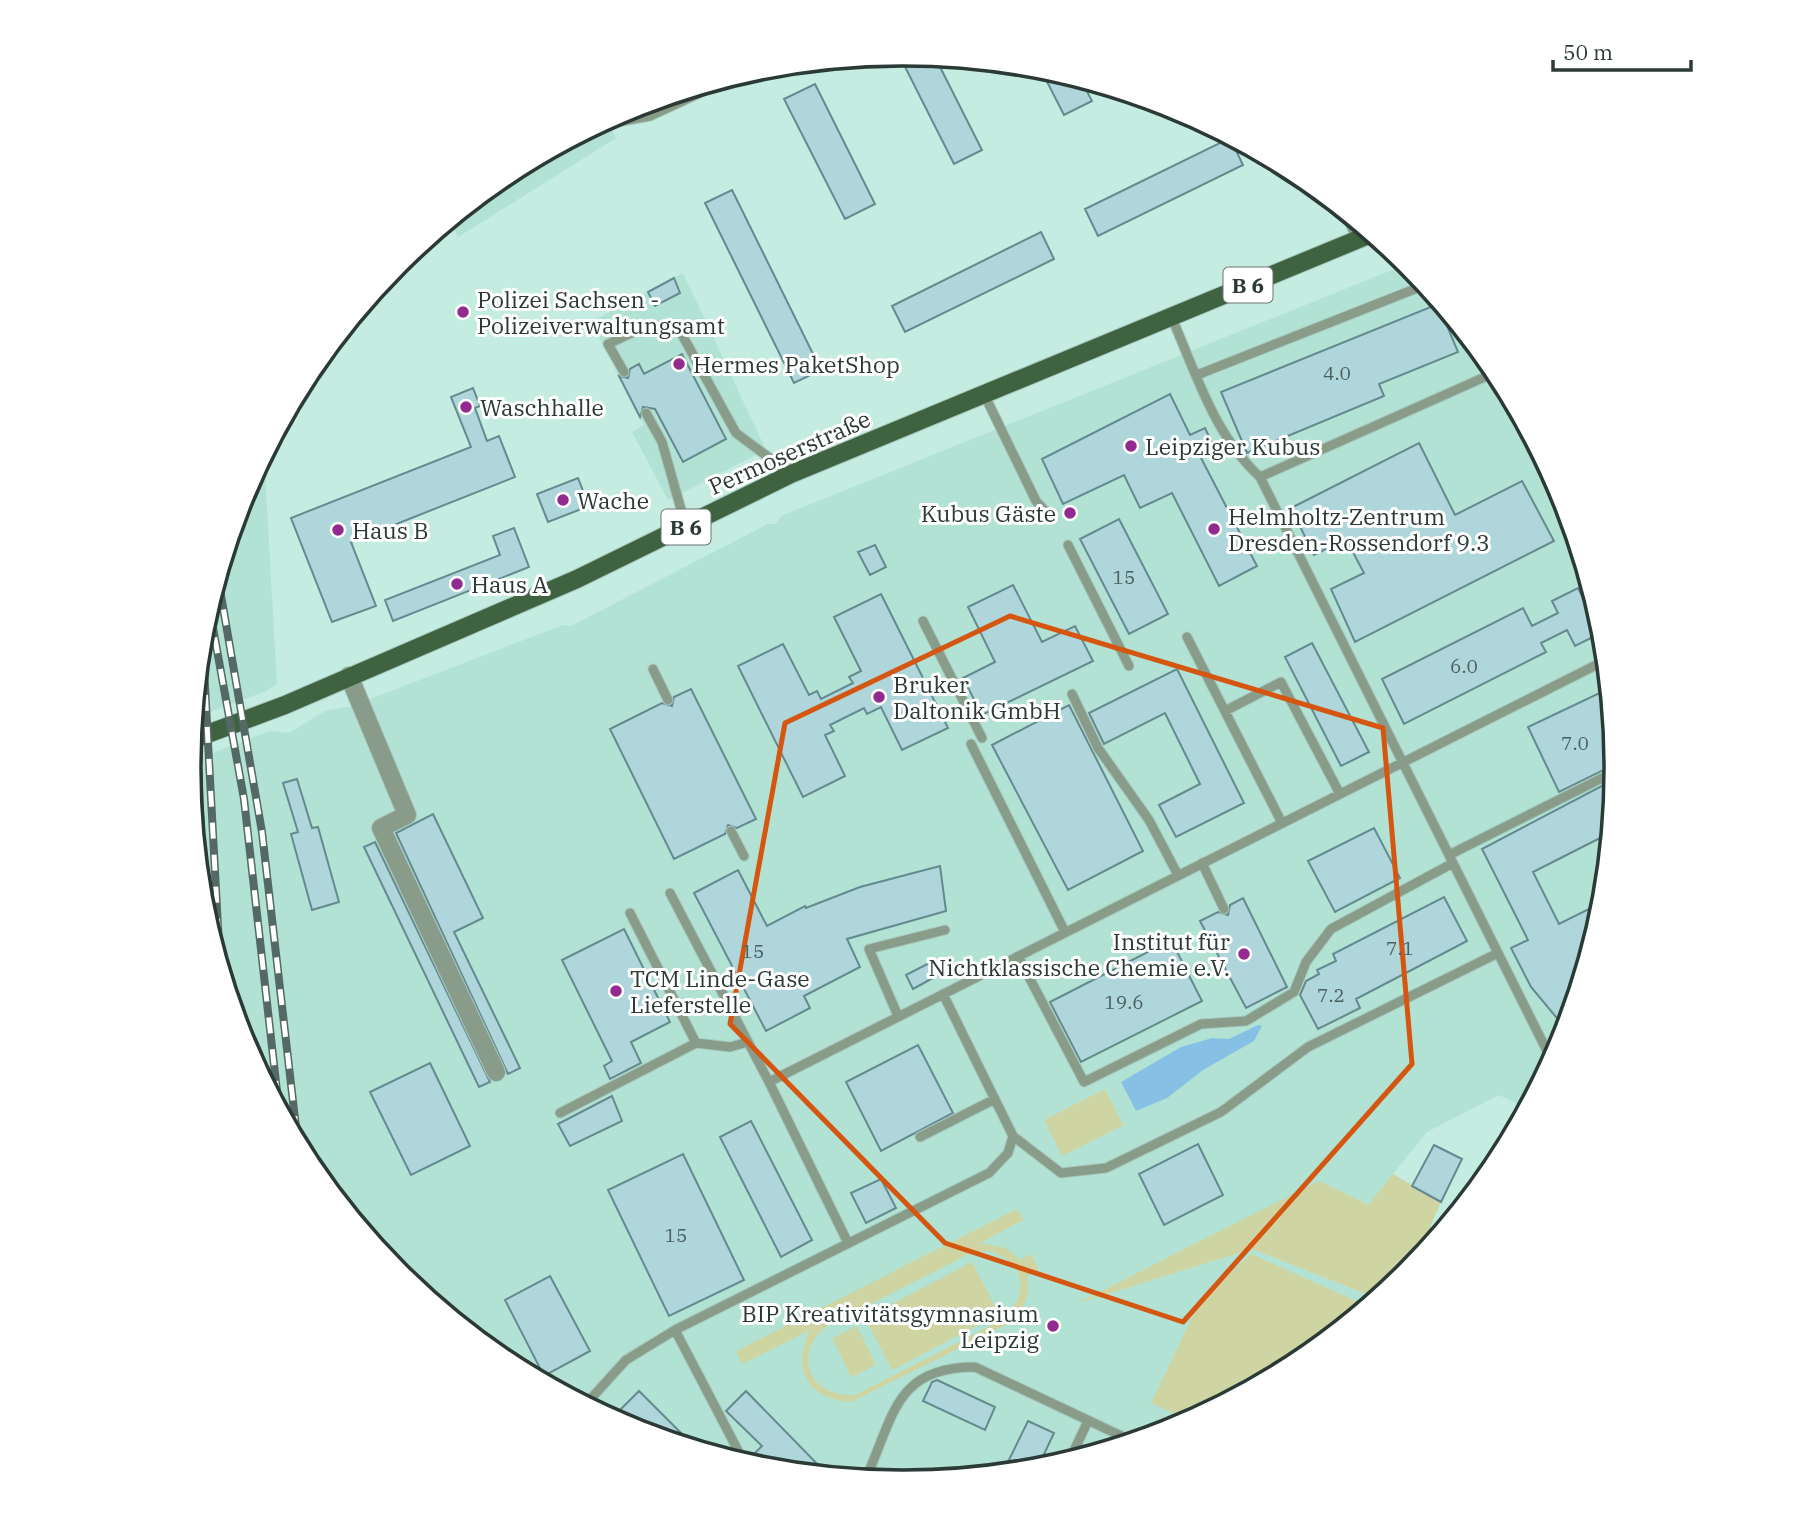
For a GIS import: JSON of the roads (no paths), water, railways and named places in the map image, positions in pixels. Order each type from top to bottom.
[{"type":"main road","name":"Permoserstraße","points":[[202,735],[577,579],[791,474],[1361,237]]},
{"type":"street","points":[[349,676],[407,815],[381,828],[496,1072]]},
{"type":"lane","points":[[1197,375],[1415,289]]},
{"type":"lane","points":[[1171,316],[1229,444],[1261,477],[1546,1048]]},
{"type":"lane","points":[[624,372],[608,344],[636,331],[670,324],[680,331],[718,413],[736,433],[791,474]]},
{"type":"lane","points":[[1261,477],[1485,377]]},
{"type":"lane","points":[[984,394],[1036,501],[1049,515]]},
{"type":"lane","points":[[646,413],[666,440],[686,527]]},
{"type":"lane","points":[[1068,545],[1129,666]]},
{"type":"lane","points":[[923,621],[982,738]]},
{"type":"lane","points":[[1187,637],[1282,823]]},
{"type":"lane","points":[[769,1082],[1596,665]]},
{"type":"lane","points":[[653,669],[668,701]]},
{"type":"lane","points":[[1225,711],[1281,682],[1340,794]]},
{"type":"lane","points":[[1072,694],[1098,748],[1150,820],[1178,875]]},
{"type":"lane","points":[[971,744],[1065,932]]},
{"type":"lane","points":[[1018,956],[1084,1082],[1201,1024],[1246,1021],[1294,992],[1306,962],[1331,929],[1451,859],[1604,778]]},
{"type":"lane","points":[[731,831],[744,856]]},
{"type":"lane","points":[[1202,863],[1224,908]]},
{"type":"lane","points":[[670,893],[769,1082],[848,1244]]},
{"type":"lane","points":[[630,913],[696,1043]]},
{"type":"lane","points":[[898,1016],[869,949],[944,930]]},
{"type":"lane","points":[[943,994],[1013,1136],[1061,1174],[1106,1168],[1221,1112],[1308,1047],[1498,953]]},
{"type":"lane","points":[[560,1112],[696,1043],[730,1047],[748,1042]]},
{"type":"lane","points":[[920,1137],[995,1099]]},
{"type":"lane","points":[[592,1397],[626,1360],[675,1330],[989,1173],[1008,1153],[1013,1136]]},
{"type":"lane","points":[[675,1330],[738,1450]]},
{"type":"lane","points":[[870,1469],[905,1390],[933,1371],[975,1367],[1119,1435]]},
{"type":"lane","points":[[1075,1448],[1088,1421]]},
{"type":"water","points":[[1258,1025],[1262,1026],[1254,1041],[1203,1070],[1167,1098],[1136,1111],[1121,1082],[1181,1047],[1212,1038],[1229,1039]]},
{"type":"railway","points":[[222,599],[262,832],[295,1119]]},
{"type":"railway","points":[[214,632],[244,799],[276,1084]]},
{"type":"railway","points":[[205,694],[218,920]]},
{"type":"place","name":"Polizei Sachsen - Polizeiverwaltungsamt","points":[[463,312]]},
{"type":"place","name":"Hermes PaketShop","points":[[679,364]]},
{"type":"place","name":"Waschhalle","points":[[466,407]]},
{"type":"place","name":"Leipziger Kubus","points":[[1131,446]]},
{"type":"place","name":"Wache","points":[[563,500]]},
{"type":"place","name":"Kubus Gäste","points":[[1070,513]]},
{"type":"place","name":"Helmholtz-Zentrum Dresden-Rossendorf 9.3","points":[[1214,529]]},
{"type":"place","name":"Haus B","points":[[338,530]]},
{"type":"place","name":"Haus A","points":[[457,584]]},
{"type":"place","name":"Bruker Daltonik GmbH","points":[[879,697]]},
{"type":"place","name":"Institut für Nichtklassische Chemie e.V.","points":[[1244,954]]},
{"type":"place","name":"TCM Linde-Gase Lieferstelle","points":[[616,991]]},
{"type":"place","name":"BIP Kreativitätsgymnasium Leipzig","points":[[1053,1326]]}]
